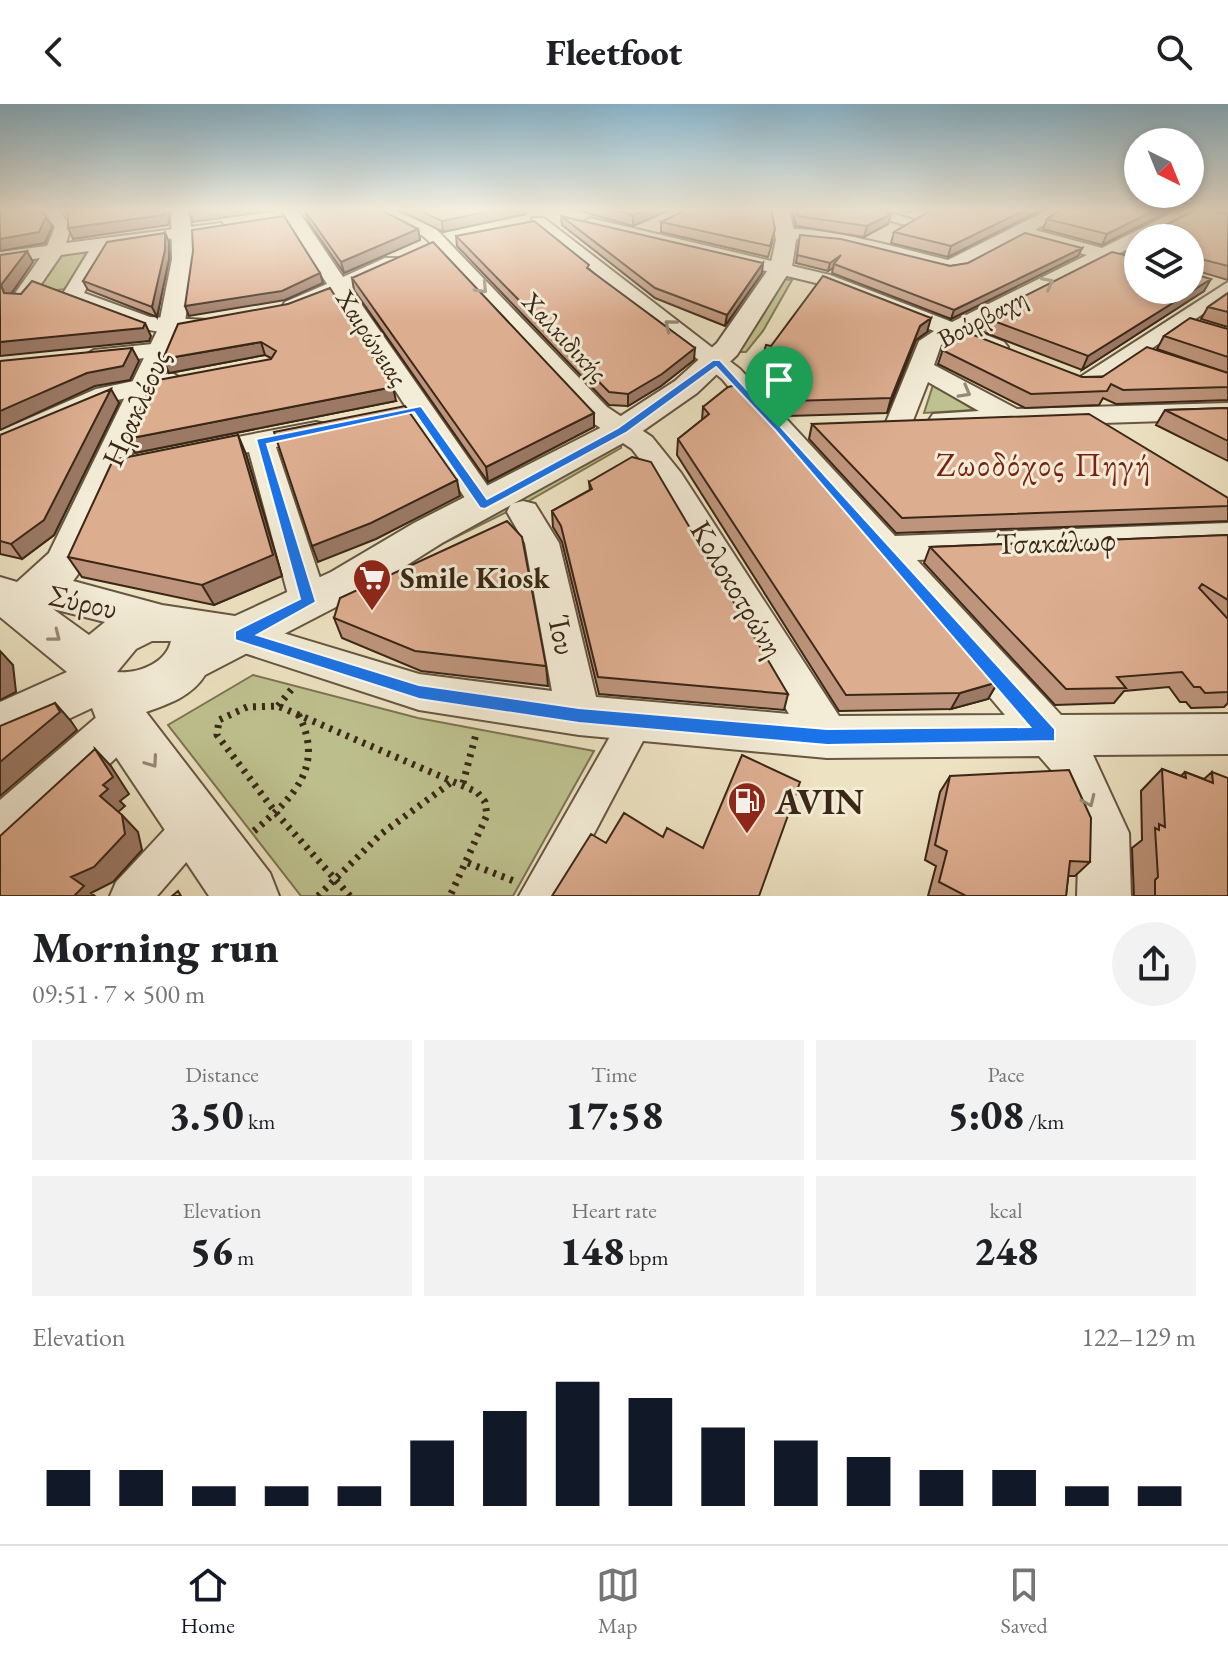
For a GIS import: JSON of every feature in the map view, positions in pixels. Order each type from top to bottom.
[{"type":"street","points":[[11,300],[55,252],[57,246]]},
{"type":"street","points":[[0,258],[95,246]]},
{"type":"street","points":[[72,295],[100,246]]},
{"type":"street","name":"Ηρακλέους","points":[[19,597],[66,562],[123,468],[147,385],[167,340],[183,259],[182,246]]},
{"type":"street","name":"Χαιρώνειας","points":[[312,246],[339,287],[403,411],[504,508]]},
{"type":"street","points":[[278,311],[428,246]]},
{"type":"street","points":[[590,246],[794,427],[884,549],[1070,758],[1104,833],[1104,896]]},
{"type":"street","points":[[598,251],[610,246]]},
{"type":"street","points":[[690,246],[791,269],[1011,354]]},
{"type":"street","points":[[240,636],[328,592],[428,533],[504,508],[632,437],[693,408],[724,368],[770,331],[791,269],[807,250],[805,246]]},
{"type":"street","points":[[872,246],[937,264],[957,265],[994,246]]},
{"type":"street","points":[[1075,246],[1124,259]]},
{"type":"street","name":"Βούρβαχη","points":[[900,422],[931,341],[1122,246]]},
{"type":"street","name":"Χαλκιδικής","points":[[425,247],[597,413],[632,437]]},
{"type":"street","points":[[1204,282],[1228,288]]},
{"type":"street","points":[[1084,383],[1228,288]]},
{"type":"street","points":[[11,300],[72,295],[151,326],[167,340]]},
{"type":"street","points":[[1180,321],[1204,328]]},
{"type":"street","points":[[74,359],[167,340],[218,322]]},
{"type":"street","points":[[1137,350],[1163,359]]},
{"type":"street","points":[[920,368],[1010,417]]},
{"type":"street","points":[[1055,371],[1084,383]]},
{"type":"street","points":[[8,430],[105,395],[191,378]]},
{"type":"street","points":[[1084,383],[1085,415]]},
{"type":"street","points":[[870,423],[1228,411]]},
{"type":"street","points":[[1085,415],[1133,446]]},
{"type":"street","points":[[169,459],[346,423]]},
{"type":"street","name":"Κολοκοτρώνη","points":[[632,437],[666,473],[827,737]]},
{"type":"street","points":[[260,441],[328,592]]},
{"type":"street","name":"Ίου","points":[[504,508],[542,543],[579,716]]},
{"type":"street","name":"Τσακάλωφ","points":[[884,549],[1228,535]]},
{"type":"street","name":"Σύρου","points":[[19,597],[125,610],[178,636]]},
{"type":"street","name":"Σύρου","points":[[19,597],[105,691],[247,896]]},
{"type":"street","points":[[0,727],[105,691],[150,689],[174,675],[178,636],[240,636],[419,692],[636,722],[827,737],[1228,734]]},
{"type":"street","points":[[0,833],[105,691]]},
{"type":"street","points":[[540,894],[636,722]]},
{"type":"street","points":[[130,896],[195,824]]},
{"type":"path","points":[[318,896],[381,834],[459,782],[484,702]]},
{"type":"path","points":[[350,896],[276,813],[217,735],[219,720],[233,709],[253,704],[297,713],[477,792],[485,802],[487,815],[468,863],[450,896]]},
{"type":"path","points":[[276,813],[303,779],[311,760],[310,740],[297,713]]},
{"type":"path","points":[[468,863],[540,894]]},
{"type":"green space","points":[[88,250],[65,289],[34,293],[60,253]]},
{"type":"green space","points":[[783,279],[792,280],[763,331],[746,352],[737,352]]},
{"type":"green space","points":[[933,385],[974,410],[924,413]]},
{"type":"green space","points":[[621,443],[621,448],[525,503],[428,551],[427,543]]},
{"type":"green space","points":[[253,675],[418,718],[594,751],[513,896],[301,896],[168,725]]},
{"type":"building","points":[[105,246],[165,246],[152,307],[83,281]]},
{"type":"building","points":[[193,246],[303,246],[320,273],[282,291],[185,306]]},
{"type":"building","points":[[330,246],[378,246],[341,262]]},
{"type":"building","points":[[424,246],[437,246],[594,413],[486,467],[352,278]]},
{"type":"building","points":[[466,246],[565,246],[589,265],[587,268],[695,348],[662,374],[628,394],[609,392]]},
{"type":"building","points":[[600,246],[690,246],[763,263],[727,315],[655,288]]},
{"type":"building","points":[[798,246],[869,246],[950,266],[968,263],[1000,246],[1082,248],[954,310],[834,264],[841,255],[830,263],[797,255]]},
{"type":"building","points":[[1204,246],[1228,246],[1228,266],[1204,260]]},
{"type":"building","points":[[27,251],[1,285],[4,293],[21,294],[32,281],[145,323],[143,328],[0,342],[0,255]]},
{"type":"building","points":[[1112,252],[1124,255],[1124,304],[1171,304],[1088,356],[983,317]]},
{"type":"building","points":[[823,276],[931,318],[920,326],[891,398],[791,401],[756,365],[761,363],[766,345],[771,346]]},
{"type":"building","points":[[330,288],[393,387],[127,439],[153,381],[271,359],[276,351],[261,342],[163,359],[178,324],[288,304]]},
{"type":"building","points":[[1228,293],[1228,312],[1208,307]]},
{"type":"building","points":[[1190,318],[1228,329],[1228,357],[1164,336]]},
{"type":"building","points":[[958,329],[1082,377],[1102,377],[1147,347],[1228,373],[1228,387],[1123,390],[1111,384],[1107,391],[1031,394],[942,350],[948,334]]},
{"type":"building","points":[[132,348],[123,366],[87,373],[0,411],[0,361]]},
{"type":"building","points":[[737,385],[998,682],[960,693],[846,695],[678,439],[709,414],[703,407],[728,387]]},
{"type":"building","points":[[111,389],[44,520],[11,544],[0,541],[0,435]]},
{"type":"building","points":[[405,406],[457,480],[371,523],[312,546],[274,432]]},
{"type":"building","points":[[1228,408],[1228,441],[1165,410]]},
{"type":"building","points":[[1089,414],[1228,498],[1228,506],[902,518],[812,424]]},
{"type":"building","points":[[238,435],[273,555],[202,585],[68,557],[113,460]]},
{"type":"building","points":[[632,457],[651,462],[788,694],[598,677],[561,526],[552,511],[592,489],[589,482]]},
{"type":"building","points":[[507,521],[522,537],[546,666],[415,651],[334,618],[340,598]]},
{"type":"building","points":[[1228,535],[1228,600],[1202,584],[1199,588],[1228,619],[1228,692],[1205,693],[1200,687],[1194,687],[1182,672],[1117,677],[1126,688],[1066,689],[930,547]]},
{"type":"building","points":[[55,703],[60,712],[0,762],[0,726]]},
{"type":"building","points":[[95,749],[113,777],[103,785],[108,789],[100,796],[122,815],[125,834],[94,867],[71,877],[84,886],[77,896],[0,896],[0,836]]},
{"type":"building","points":[[742,755],[800,782],[759,896],[552,896],[591,834],[606,843],[624,813],[663,837],[667,828],[703,848]]},
{"type":"building","points":[[1162,769],[1186,778],[1185,772],[1213,783],[1212,772],[1228,778],[1228,896],[1155,896],[1155,880],[1158,877],[1155,828],[1159,830],[1159,824],[1165,827]]},
{"type":"building","points":[[1069,770],[1091,818],[1090,862],[1070,861],[1066,896],[966,896],[939,882],[947,851],[935,845],[950,776]]},
{"type":"place","name":"Smile Kiosk","points":[[372,612]]},
{"type":"place","name":"AVIN","points":[[747,835]]},
{"type":"district","name":"Ζωοδόχος Πηγή","points":[[1044,465]]},
{"type":"route","points":[[717,362],[779,428],[1049,735],[827,737],[579,716],[419,692],[240,636],[309,602],[260,441],[417,408],[485,505],[622,430],[717,362]]}]
